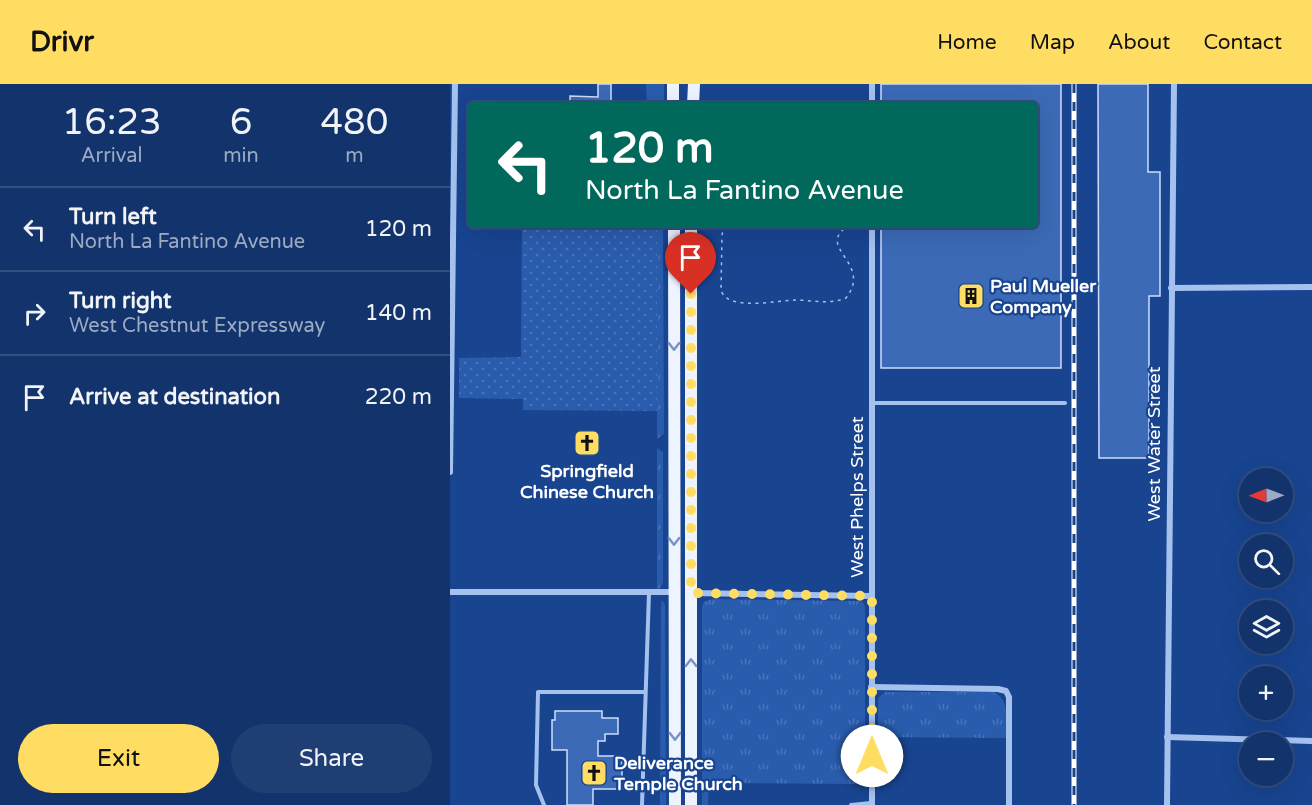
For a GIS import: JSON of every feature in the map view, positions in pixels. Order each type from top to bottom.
[{"type":"main road","points":[[673,84],[673,102]]},
{"type":"main road","points":[[693,102],[694,84]]},
{"type":"main road","points":[[674,228],[675,805]]},
{"type":"main road","points":[[690,228],[692,805]]},
{"type":"street","points":[[450,472],[455,84]]},
{"type":"street","points":[[872,84],[872,102]]},
{"type":"street","name":"West Water Street","points":[[1167,805],[1174,84]]},
{"type":"street","name":"West Phelps Street","points":[[872,228],[872,804]]},
{"type":"street","points":[[1171,288],[1312,287]]},
{"type":"street","points":[[450,592],[674,592]]},
{"type":"street","points":[[691,593],[872,596]]},
{"type":"street","points":[[871,687],[998,688],[1006,691],[1009,697],[1009,805]]},
{"type":"street","points":[[1167,738],[1312,741]]},
{"type":"lane","points":[[872,403],[1065,403]]},
{"type":"lane","points":[[642,805],[649,592]]},
{"type":"lane","points":[[544,805],[536,785],[538,692],[645,692]]},
{"type":"lane","points":[[852,805],[872,804]]},
{"type":"path","points":[[723,228],[721,291],[731,300],[756,302],[795,300],[826,302],[846,298],[853,288],[853,269],[837,245],[837,238],[845,228]]},
{"type":"green space","points":[[646,84],[664,84],[664,102],[647,102]]},
{"type":"green space","points":[[522,228],[657,228],[657,411],[523,410],[523,399],[459,398],[459,358],[521,357]]},
{"type":"green space","points":[[657,228],[663,228],[664,434],[657,439]]},
{"type":"green space","points":[[657,448],[663,452],[663,582],[657,589]]},
{"type":"green space","points":[[712,599],[863,602],[865,607],[865,784],[709,783],[708,805],[702,805],[702,606],[704,602]]},
{"type":"green space","points":[[661,600],[665,604],[666,805],[660,805]]},
{"type":"green space","points":[[885,692],[993,692],[1003,700],[1005,706],[1007,738],[878,737],[878,701]]},
{"type":"building","points":[[598,84],[611,84],[611,102],[570,102],[570,96],[598,97]]},
{"type":"building","name":"Paul Mueller Company","points":[[881,84],[1061,84],[1061,368],[881,368],[881,228],[1038,228],[1038,102],[881,102]]},
{"type":"building","points":[[1098,84],[1148,84],[1148,172],[1160,172],[1160,296],[1149,296],[1149,458],[1099,458]]},
{"type":"building","name":"Deliverance Temple Church","points":[[555,711],[602,711],[602,718],[618,718],[618,734],[605,734],[605,741],[598,741],[598,756],[622,756],[622,789],[593,789],[593,805],[567,805],[567,750],[552,750],[552,720],[555,720]]},
{"type":"railway","points":[[1074,84],[1074,805]]},
{"type":"place","name":"Paul Mueller Company","points":[[971,296]]},
{"type":"place","name":"Springfield Chinese Church","points":[[587,443]]},
{"type":"place","name":"Deliverance Temple Church","points":[[594,773]]},
{"type":"route","points":[[691,294],[691,593],[872,596],[872,756]]}]
